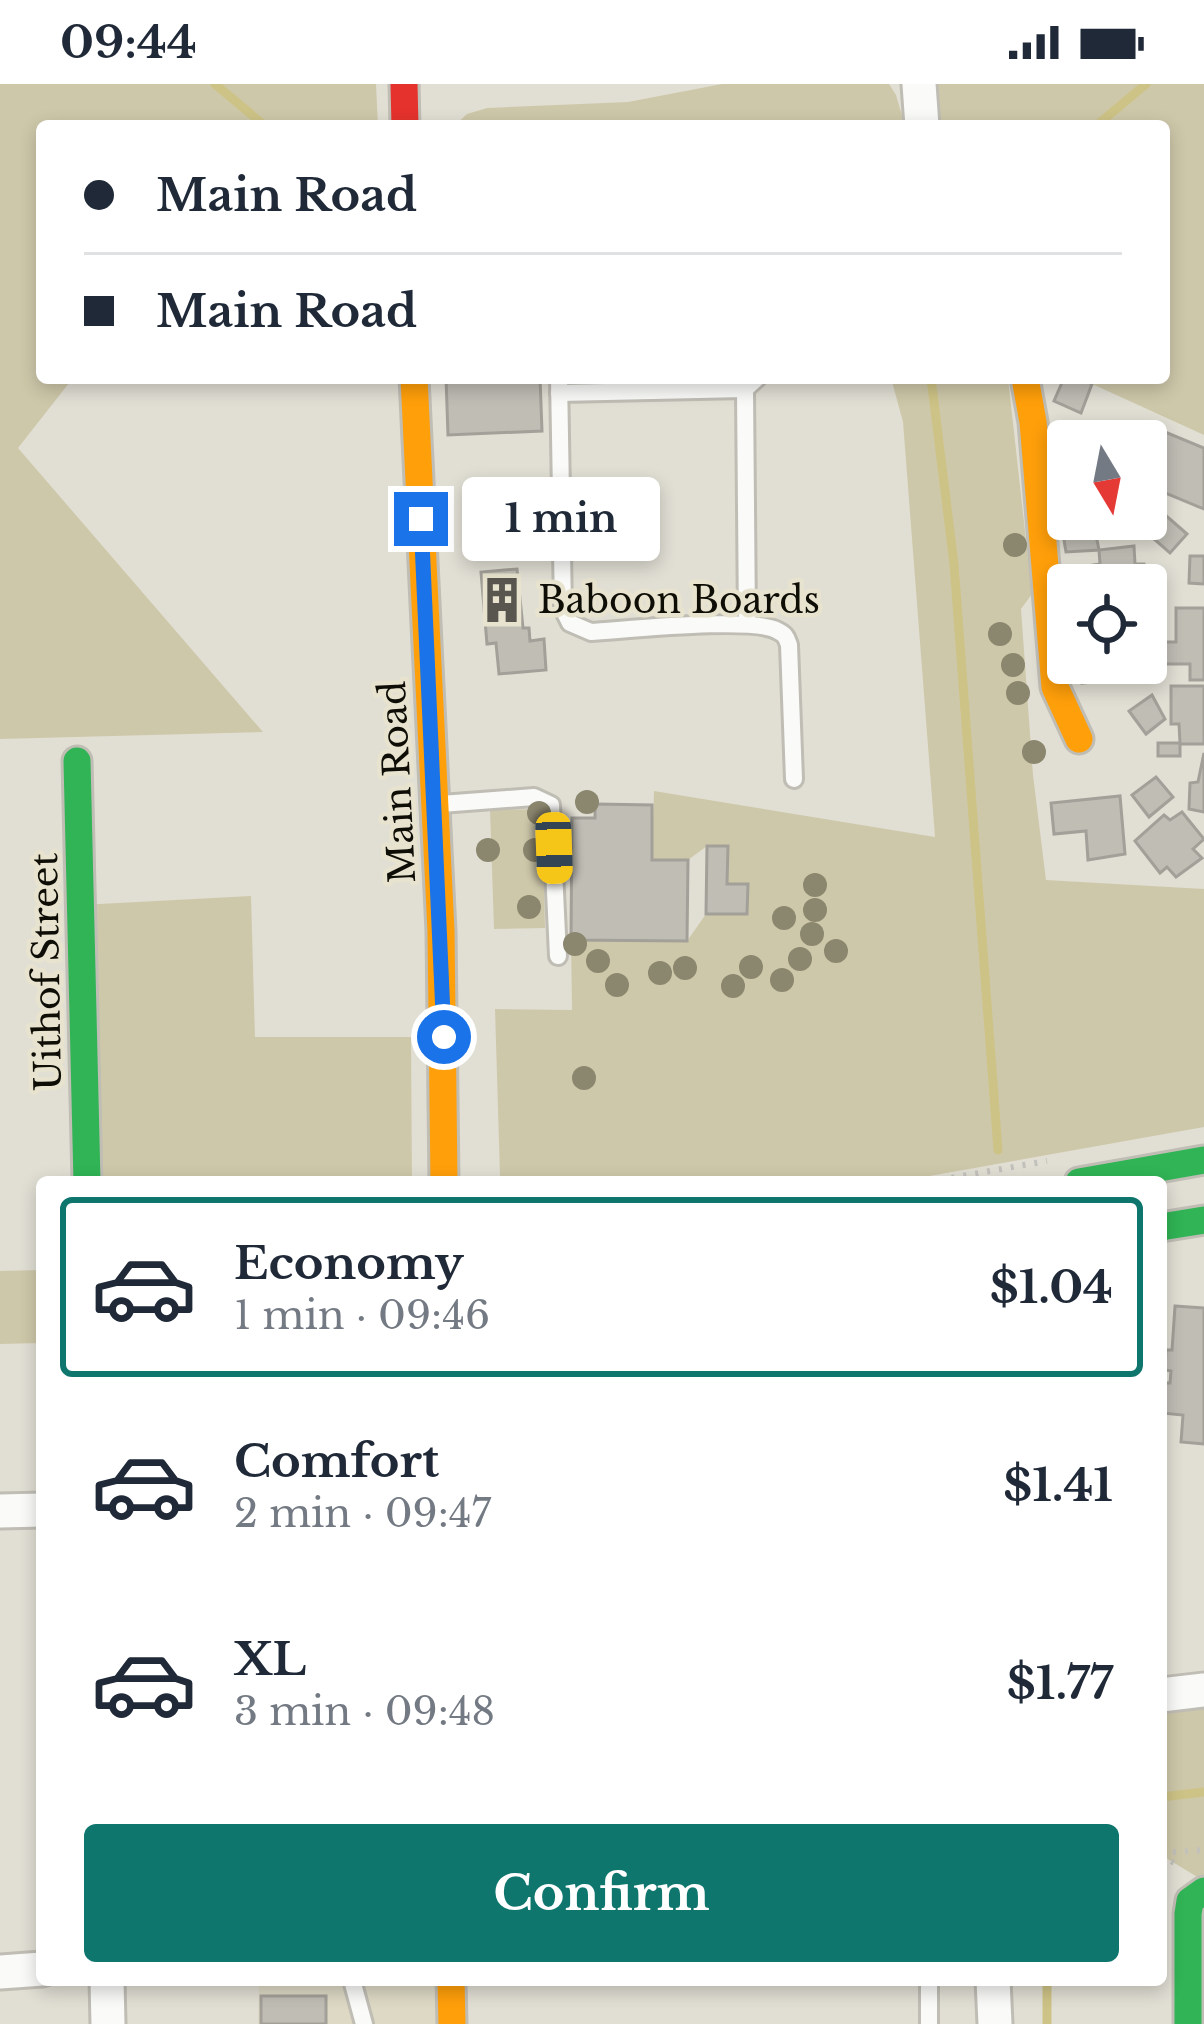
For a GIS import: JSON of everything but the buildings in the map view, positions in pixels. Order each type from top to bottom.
[{"type":"main road","points":[[404,85],[405,120]]},
{"type":"main road","name":"Main Road","points":[[414,384],[444,1049],[444,1176]]},
{"type":"main road","points":[[1026,384],[1055,687],[1079,739]]},
{"type":"main road","name":"Uithof Street","points":[[77,761],[87,1176]]},
{"type":"main road","points":[[1113,1176],[1204,1160]]},
{"type":"main road","points":[[1167,1226],[1204,1220]]},
{"type":"main road","points":[[1188,2024],[1188,1914],[1190,1901],[1204,1891]]},
{"type":"main road","points":[[451,1986],[452,2024]]},
{"type":"street","points":[[404,85],[428,84]]},
{"type":"street","points":[[920,84],[922,120]]},
{"type":"street","points":[[0,1510],[36,1510]]},
{"type":"street","points":[[1167,1694],[1204,1690]]},
{"type":"street","points":[[0,1972],[36,1969]]},
{"type":"street","points":[[107,1986],[107,2024]]},
{"type":"street","points":[[993,1986],[995,2024]]},
{"type":"lane","points":[[655,384],[559,385],[563,608],[570,622],[590,632],[747,624],[784,634],[789,645],[794,779]]},
{"type":"lane","points":[[747,624],[751,384]]},
{"type":"lane","points":[[434,804],[534,797],[551,805],[558,956]]},
{"type":"lane","points":[[354,1986],[364,2024]]},
{"type":"lane","points":[[928,1986],[929,2024]]},
{"type":"path","points":[[1167,1853],[1204,1850]]},
{"type":"shaded area","points":[[0,84],[376,84],[378,120],[36,120],[36,384],[68,384],[18,448],[263,732],[0,739]]},
{"type":"shaded area","points":[[722,84],[889,84],[903,120],[460,120],[487,108],[628,102]]},
{"type":"shaded area","points":[[919,84],[1204,84],[1204,435],[1092,384],[1170,384],[1170,120],[922,120]]},
{"type":"shaded area","points":[[893,384],[1009,384],[1032,594],[1021,609],[1046,880],[1204,889],[1204,1127],[930,1176],[500,1176],[495,1009],[572,1010],[571,940],[687,941],[706,914],[747,914],[748,884],[727,884],[727,846],[707,846],[688,860],[652,860],[654,791],[935,837],[903,422]]},
{"type":"shaded area","points":[[542,809],[545,928],[494,929],[490,810]]},
{"type":"shaded area","points":[[251,896],[255,1037],[411,1037],[412,1176],[87,1176],[80,905]]},
{"type":"shaded area","points":[[36,1270],[36,1343],[0,1344],[0,1271]]},
{"type":"shaded area","points":[[1204,1689],[1204,1881],[1167,1859],[1167,1693]]},
{"type":"shaded area","points":[[259,1986],[451,1986],[452,2024],[258,2024]]},
{"type":"waterway","points":[[215,84],[258,120]]},
{"type":"waterway","points":[[1103,120],[1146,84]]},
{"type":"waterway","points":[[932,384],[954,564],[998,1150]]},
{"type":"waterway","points":[[1167,1796],[1204,1792]]},
{"type":"waterway","points":[[1047,1986],[1047,2024]]},
{"type":"traffic: fast","points":[[77,761],[87,1176]]},
{"type":"traffic: fast","points":[[1113,1176],[1204,1160]]},
{"type":"traffic: fast","points":[[1167,1226],[1204,1220]]},
{"type":"traffic: fast","points":[[1188,2024],[1188,1914],[1190,1901],[1204,1891]]},
{"type":"traffic: slow","points":[[414,384],[441,931],[444,1176]]},
{"type":"traffic: slow","points":[[1026,384],[1055,687],[1079,739]]},
{"type":"traffic: slow","points":[[451,1986],[452,2024]]},
{"type":"traffic: jam","points":[[404,84],[405,120]]},
{"type":"place","name":"Baboon Boards","points":[[502,600]]},
{"type":"route","points":[[421,519],[444,1037]]}]
